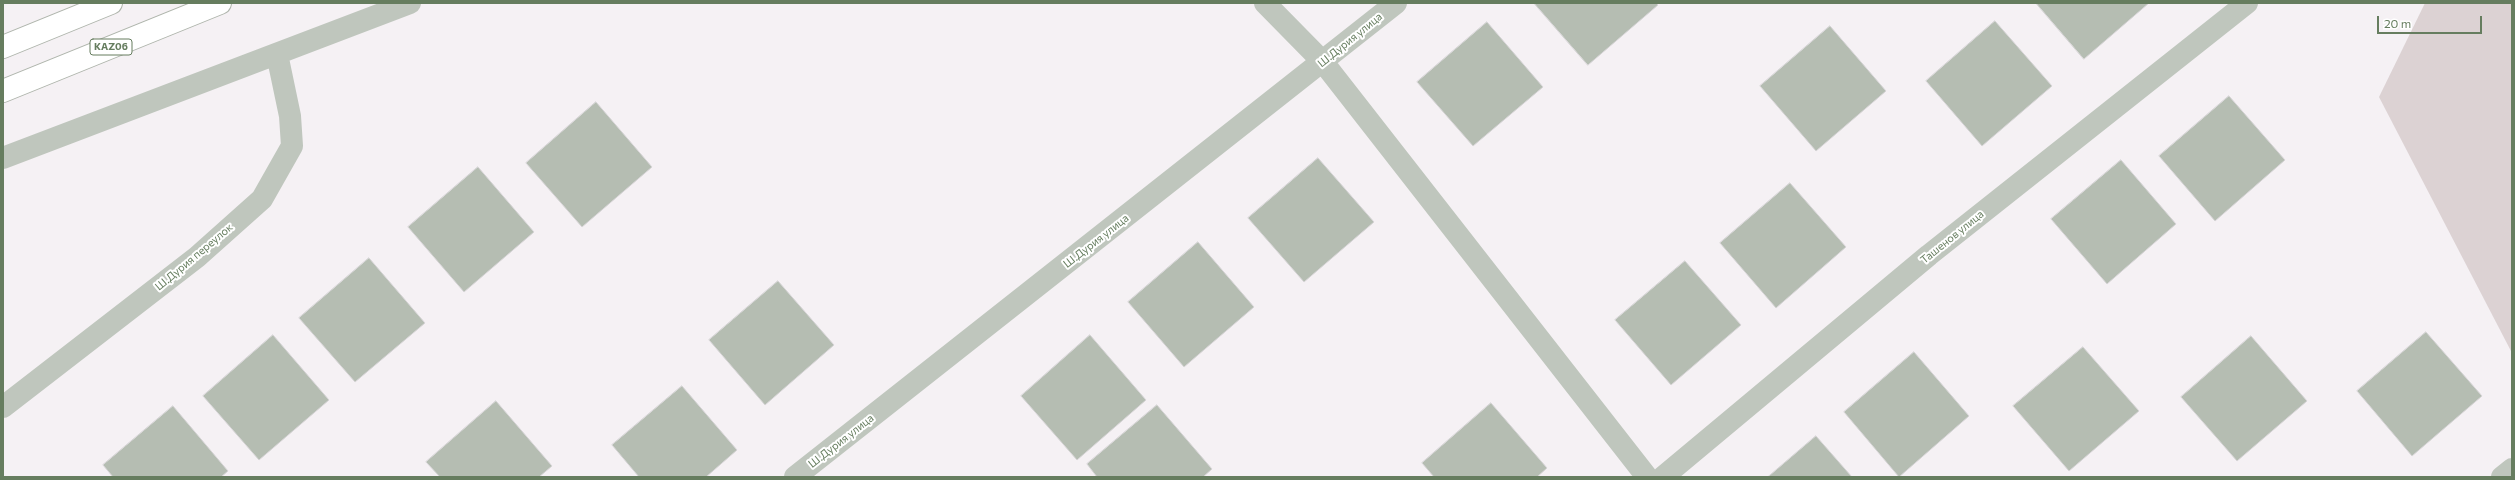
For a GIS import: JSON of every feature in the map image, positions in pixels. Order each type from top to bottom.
[{"type":"highway","points":[[3,47],[111,3]]},
{"type":"highway","name":"KАZ06","points":[[3,91],[220,3]]},
{"type":"street","points":[[3,158],[410,3]]},
{"type":"street","points":[[1265,3],[1323,62],[1647,477]]},
{"type":"street","name":"Ш.Дурия улица","points":[[795,477],[1396,3]]},
{"type":"street","name":"Ташенов улица","points":[[1663,477],[1929,255],[2247,3]]},
{"type":"street","name":"Ш.Дурия переулок","points":[[3,407],[197,257],[262,198],[292,146],[290,116],[277,54]]},
{"type":"street","points":[[2502,477],[2512,469]]},
{"type":"shaded area","points":[[2425,3],[2512,3],[2512,353],[2379,97]]},
{"type":"building","points":[[1534,3],[1656,3],[1658,5],[1588,65]]},
{"type":"building","points":[[2036,3],[2149,3],[2084,59]]},
{"type":"building","points":[[1995,21],[2052,86],[1982,146],[1926,81]]},
{"type":"building","points":[[1487,22],[1543,87],[1473,146],[1417,82]]},
{"type":"building","points":[[1830,26],[1886,91],[1816,151],[1760,86]]},
{"type":"building","points":[[2229,96],[2285,160],[2215,221],[2159,156]]},
{"type":"building","points":[[596,102],[652,167],[582,227],[526,163]]},
{"type":"building","points":[[1318,158],[1374,222],[1304,282],[1248,218]]},
{"type":"building","points":[[2121,160],[2176,224],[2107,284],[2051,219]]},
{"type":"building","points":[[478,167],[534,232],[464,292],[408,227]]},
{"type":"building","points":[[1790,183],[1846,247],[1776,308],[1720,243]]},
{"type":"building","points":[[1198,242],[1254,307],[1184,367],[1128,302]]},
{"type":"building","points":[[369,258],[425,323],[355,382],[299,318]]},
{"type":"building","points":[[1685,261],[1741,325],[1671,385],[1615,320]]},
{"type":"building","points":[[778,281],[834,345],[765,405],[709,340]]},
{"type":"building","points":[[2426,332],[2482,396],[2412,456],[2357,391]]},
{"type":"building","points":[[273,335],[329,400],[259,460],[203,396]]},
{"type":"building","points":[[1090,335],[1146,400],[1077,460],[1021,396]]},
{"type":"building","points":[[2251,336],[2307,401],[2237,461],[2181,397]]},
{"type":"building","points":[[2083,347],[2139,411],[2069,471],[2013,406]]},
{"type":"building","points":[[1914,352],[1969,416],[1899,477],[1844,412]]},
{"type":"building","points":[[682,386],[737,450],[706,477],[639,477],[612,445]]},
{"type":"building","points":[[496,401],[552,466],[539,477],[440,477],[426,462]]},
{"type":"building","points":[[1491,403],[1547,468],[1537,477],[1434,477],[1422,463]]},
{"type":"building","points":[[1157,405],[1212,469],[1203,477],[1097,477],[1087,464]]},
{"type":"building","points":[[173,406],[228,471],[221,477],[113,477],[103,465]]},
{"type":"building","points":[[1816,436],[1852,477],[1768,477]]}]
